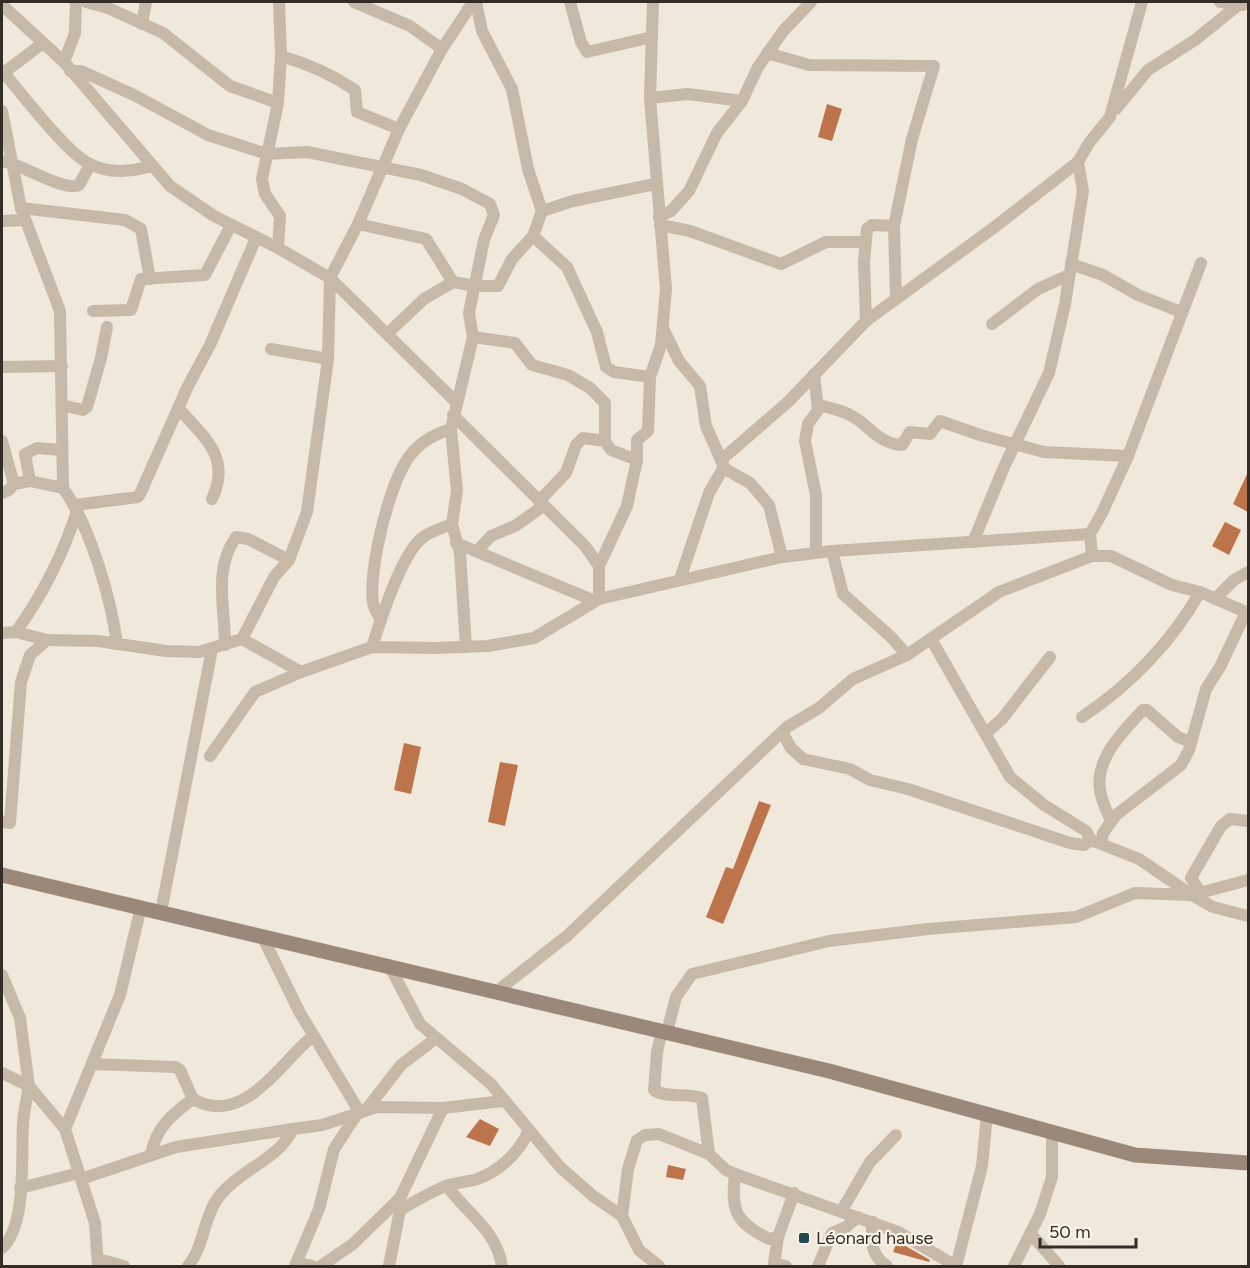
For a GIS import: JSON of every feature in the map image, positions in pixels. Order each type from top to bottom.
[{"type":"street","points":[[67,66],[75,33],[76,2]]},
{"type":"street","points":[[86,2],[108,8],[163,33],[230,86],[278,103]]},
{"type":"street","points":[[142,24],[146,2]]},
{"type":"street","points":[[278,248],[280,216],[265,194],[262,179],[278,103],[281,56],[279,2]]},
{"type":"street","points":[[354,2],[410,26],[442,49]]},
{"type":"street","points":[[2,633],[16,632],[47,640],[73,639],[166,651],[199,652],[242,639],[273,577],[289,560],[307,512],[328,359],[330,278],[384,168],[399,129],[442,49],[474,2]]},
{"type":"street","points":[[387,334],[424,299],[453,282],[476,286],[498,286],[504,271],[533,236],[542,211],[528,169],[512,89],[483,31],[474,2]]},
{"type":"street","points":[[571,2],[587,52],[652,37]]},
{"type":"street","points":[[597,600],[599,566],[623,520],[637,460],[637,440],[648,431],[650,377],[661,345],[666,289],[655,183],[650,98],[653,2]]},
{"type":"street","points":[[660,221],[689,191],[717,133],[742,100],[768,53],[784,30],[811,2]]},
{"type":"street","points":[[1110,117],[1142,2]]},
{"type":"street","points":[[1220,2],[1243,4]]},
{"type":"street","points":[[680,579],[709,493],[723,464],[788,402],[866,321],[996,226],[1078,162],[1089,143],[1128,91],[1148,70],[1195,40],[1243,4]]},
{"type":"street","points":[[2,5],[67,66],[151,166],[190,201],[330,278],[434,377],[457,403]]},
{"type":"street","points":[[43,43],[2,73],[68,146],[90,165],[126,172],[151,166]]},
{"type":"street","points":[[768,53],[809,65],[934,66],[912,139],[894,226],[896,298]]},
{"type":"street","points":[[281,56],[313,65],[338,78],[355,90],[357,112],[399,129]]},
{"type":"street","points":[[67,66],[134,95],[208,135],[267,154],[307,152],[421,175],[462,189],[490,204],[494,215],[484,240],[469,313],[473,337],[451,429],[457,491],[452,524],[460,553],[466,647]]},
{"type":"street","points":[[650,98],[688,94],[742,100]]},
{"type":"street","points":[[2,111],[8,162],[23,214],[60,311],[63,488],[76,508],[111,605],[117,644]]},
{"type":"street","points":[[8,162],[69,187],[79,185],[90,165]]},
{"type":"street","points":[[973,542],[1049,373],[1083,191],[1078,162]]},
{"type":"street","points":[[542,211],[573,201],[655,183]]},
{"type":"street","points":[[2,221],[23,214],[125,220],[141,229],[150,279]]},
{"type":"street","points":[[660,221],[781,264],[826,242],[865,242]]},
{"type":"street","points":[[358,224],[426,239],[453,282]]},
{"type":"street","points":[[93,310],[131,310],[141,279],[205,275],[231,225]]},
{"type":"street","points":[[866,321],[865,242],[868,227],[894,226]]},
{"type":"street","points":[[533,236],[567,267],[597,332],[606,367],[615,372],[650,377]]},
{"type":"street","points":[[76,508],[138,497],[180,410],[256,238]]},
{"type":"street","points":[[1092,556],[1090,534],[1128,456],[1201,263]]},
{"type":"street","points":[[992,324],[1038,289],[1070,269],[1102,275],[1138,295],[1181,312]]},
{"type":"street","points":[[662,324],[679,361],[700,386],[706,426],[723,464],[750,483],[769,505],[782,557]]},
{"type":"street","points":[[62,405],[83,410],[87,407],[107,327]]},
{"type":"street","points":[[473,337],[515,343],[532,365],[568,375],[590,388],[605,403],[605,441],[611,450],[637,460]]},
{"type":"street","points":[[271,349],[328,359]]},
{"type":"street","points":[[2,367],[62,366]]},
{"type":"street","points":[[814,374],[819,405],[808,424],[805,441],[816,495],[816,552]]},
{"type":"street","points":[[819,405],[853,416],[867,430],[892,445],[902,446],[910,432],[930,434],[940,420],[1015,445],[1060,454],[1128,456]]},
{"type":"street","points":[[180,410],[217,454],[219,483],[212,499]]},
{"type":"street","points":[[453,415],[579,539],[599,566]]},
{"type":"street","points":[[381,620],[373,605],[373,565],[393,493],[411,454],[431,436],[451,429]]},
{"type":"street","points":[[478,550],[491,536],[515,526],[541,503],[566,473],[571,455],[583,438],[605,441]]},
{"type":"street","points":[[2,441],[14,484]]},
{"type":"street","points":[[30,481],[25,454],[37,448],[61,450]]},
{"type":"street","points":[[2,493],[14,484],[30,481],[63,488]]},
{"type":"street","points":[[16,632],[36,605],[52,574],[76,508]]},
{"type":"street","points":[[372,646],[389,597],[414,546],[422,538],[452,524]]},
{"type":"street","points":[[210,756],[255,692],[372,646],[466,647],[534,638],[597,600],[782,557],[816,552],[1090,534]]},
{"type":"street","points":[[225,645],[225,612],[219,588],[228,548],[236,537],[248,539],[289,560]]},
{"type":"street","points":[[456,543],[597,600]]},
{"type":"street","points":[[832,551],[843,594],[891,637],[907,655]]},
{"type":"street","points":[[496,992],[568,935],[782,732],[819,708],[853,679],[907,655],[999,592],[1092,556],[1111,556],[1172,585],[1200,592],[1247,612],[1220,667],[1206,689],[1191,742],[1181,765],[1111,822],[1096,842],[1084,845],[1070,843],[908,789],[870,780],[850,769],[803,759],[791,748],[782,732]]},
{"type":"street","points":[[1215,599],[1234,580],[1248,572]]},
{"type":"street","points":[[1082,717],[1126,686],[1188,613],[1200,592]]},
{"type":"street","points":[[242,639],[301,672]]},
{"type":"street","points":[[931,639],[952,681],[1017,784],[1086,831],[1096,842],[1139,859],[1213,907],[1248,916]]},
{"type":"street","points":[[2,822],[10,823],[21,682],[30,655],[47,640]]},
{"type":"street","points":[[161,912],[212,649]]},
{"type":"street","points":[[986,733],[1002,718],[1050,657]]},
{"type":"street","points":[[1111,822],[1101,794],[1100,781],[1108,748],[1143,710],[1147,710],[1178,737],[1191,742]]},
{"type":"street","points":[[1196,894],[1191,878],[1221,826],[1237,818],[1248,821]]},
{"type":"street","points":[[2,874],[897,1088],[1135,1155],[1248,1164]]},
{"type":"street","points":[[709,1154],[702,1098],[681,1094],[663,1094],[654,1090],[657,1052],[676,997],[692,974],[829,941],[928,929],[1076,917],[1135,893],[1196,894],[1248,880]]},
{"type":"street","points":[[65,1129],[120,994],[141,908]]},
{"type":"street","points":[[262,936],[280,976],[313,1036],[363,1110]]},
{"type":"street","points":[[390,967],[420,1024],[435,1039],[473,1066],[572,1178],[622,1215],[639,1250],[659,1266]]},
{"type":"street","points":[[2,975],[14,999],[20,1018],[29,1086],[23,1121],[20,1210],[9,1241],[2,1248]]},
{"type":"street","points":[[93,1064],[175,1066],[180,1070],[193,1099],[216,1106],[242,1100],[270,1082],[289,1057],[313,1036]]},
{"type":"street","points":[[312,1266],[296,1265],[319,1209],[334,1149],[401,1065],[435,1039]]},
{"type":"street","points":[[2,1073],[29,1086],[65,1129],[95,1223],[98,1263],[124,1266]]},
{"type":"street","points":[[151,1154],[154,1138],[166,1120],[193,1099]]},
{"type":"street","points":[[20,1188],[80,1176],[151,1154],[207,1141],[322,1125],[363,1110],[403,1106],[442,1108],[503,1101]]},
{"type":"street","points":[[389,1266],[400,1204],[442,1108]]},
{"type":"street","points":[[622,1215],[628,1168],[638,1140],[645,1135],[659,1134],[709,1154],[726,1170],[735,1174],[842,1210],[898,1232],[956,1266],[982,1166],[987,1114]]},
{"type":"street","points":[[188,1266],[196,1255],[206,1221],[219,1195],[254,1164],[273,1155],[286,1145],[293,1129]]},
{"type":"street","points":[[321,1266],[353,1244],[400,1204],[447,1186],[476,1179],[492,1171],[507,1161],[529,1130]]},
{"type":"street","points":[[1014,1266],[1031,1234],[1052,1177],[1052,1132]]},
{"type":"street","points":[[842,1210],[870,1162],[896,1135]]},
{"type":"street","points":[[735,1174],[732,1201],[742,1223],[769,1239],[778,1237]]},
{"type":"street","points":[[447,1186],[457,1200],[479,1218],[491,1237],[503,1266]]},
{"type":"street","points":[[786,1266],[774,1263],[778,1237],[794,1193]]},
{"type":"street","points":[[818,1266],[832,1233],[846,1227],[858,1217]]},
{"type":"street","points":[[873,1222],[872,1245],[878,1261],[887,1266]]},
{"type":"street","points":[[1031,1234],[1059,1266]]},
{"type":"street","points":[[639,1250],[639,1266]]},
{"type":"building","points":[[827,104],[842,109],[832,141],[818,137]]},
{"type":"building","points":[[1248,472],[1248,512],[1233,504]]},
{"type":"building","points":[[1225,522],[1241,530],[1229,555],[1212,546]]},
{"type":"building","points":[[404,743],[421,747],[411,794],[394,790]]},
{"type":"building","points":[[500,762],[518,765],[505,826],[488,822]]},
{"type":"building","points":[[759,801],[771,805],[723,924],[706,917],[726,867],[733,869]]},
{"type":"building","points":[[480,1119],[499,1129],[490,1146],[466,1137]]},
{"type":"building","points":[[668,1165],[686,1169],[683,1180],[666,1177]]},
{"type":"building","points":[[897,1241],[930,1260],[929,1262],[893,1252]]},
{"type":"place","name":"Léonard hause","points":[[804,1238]]}]
